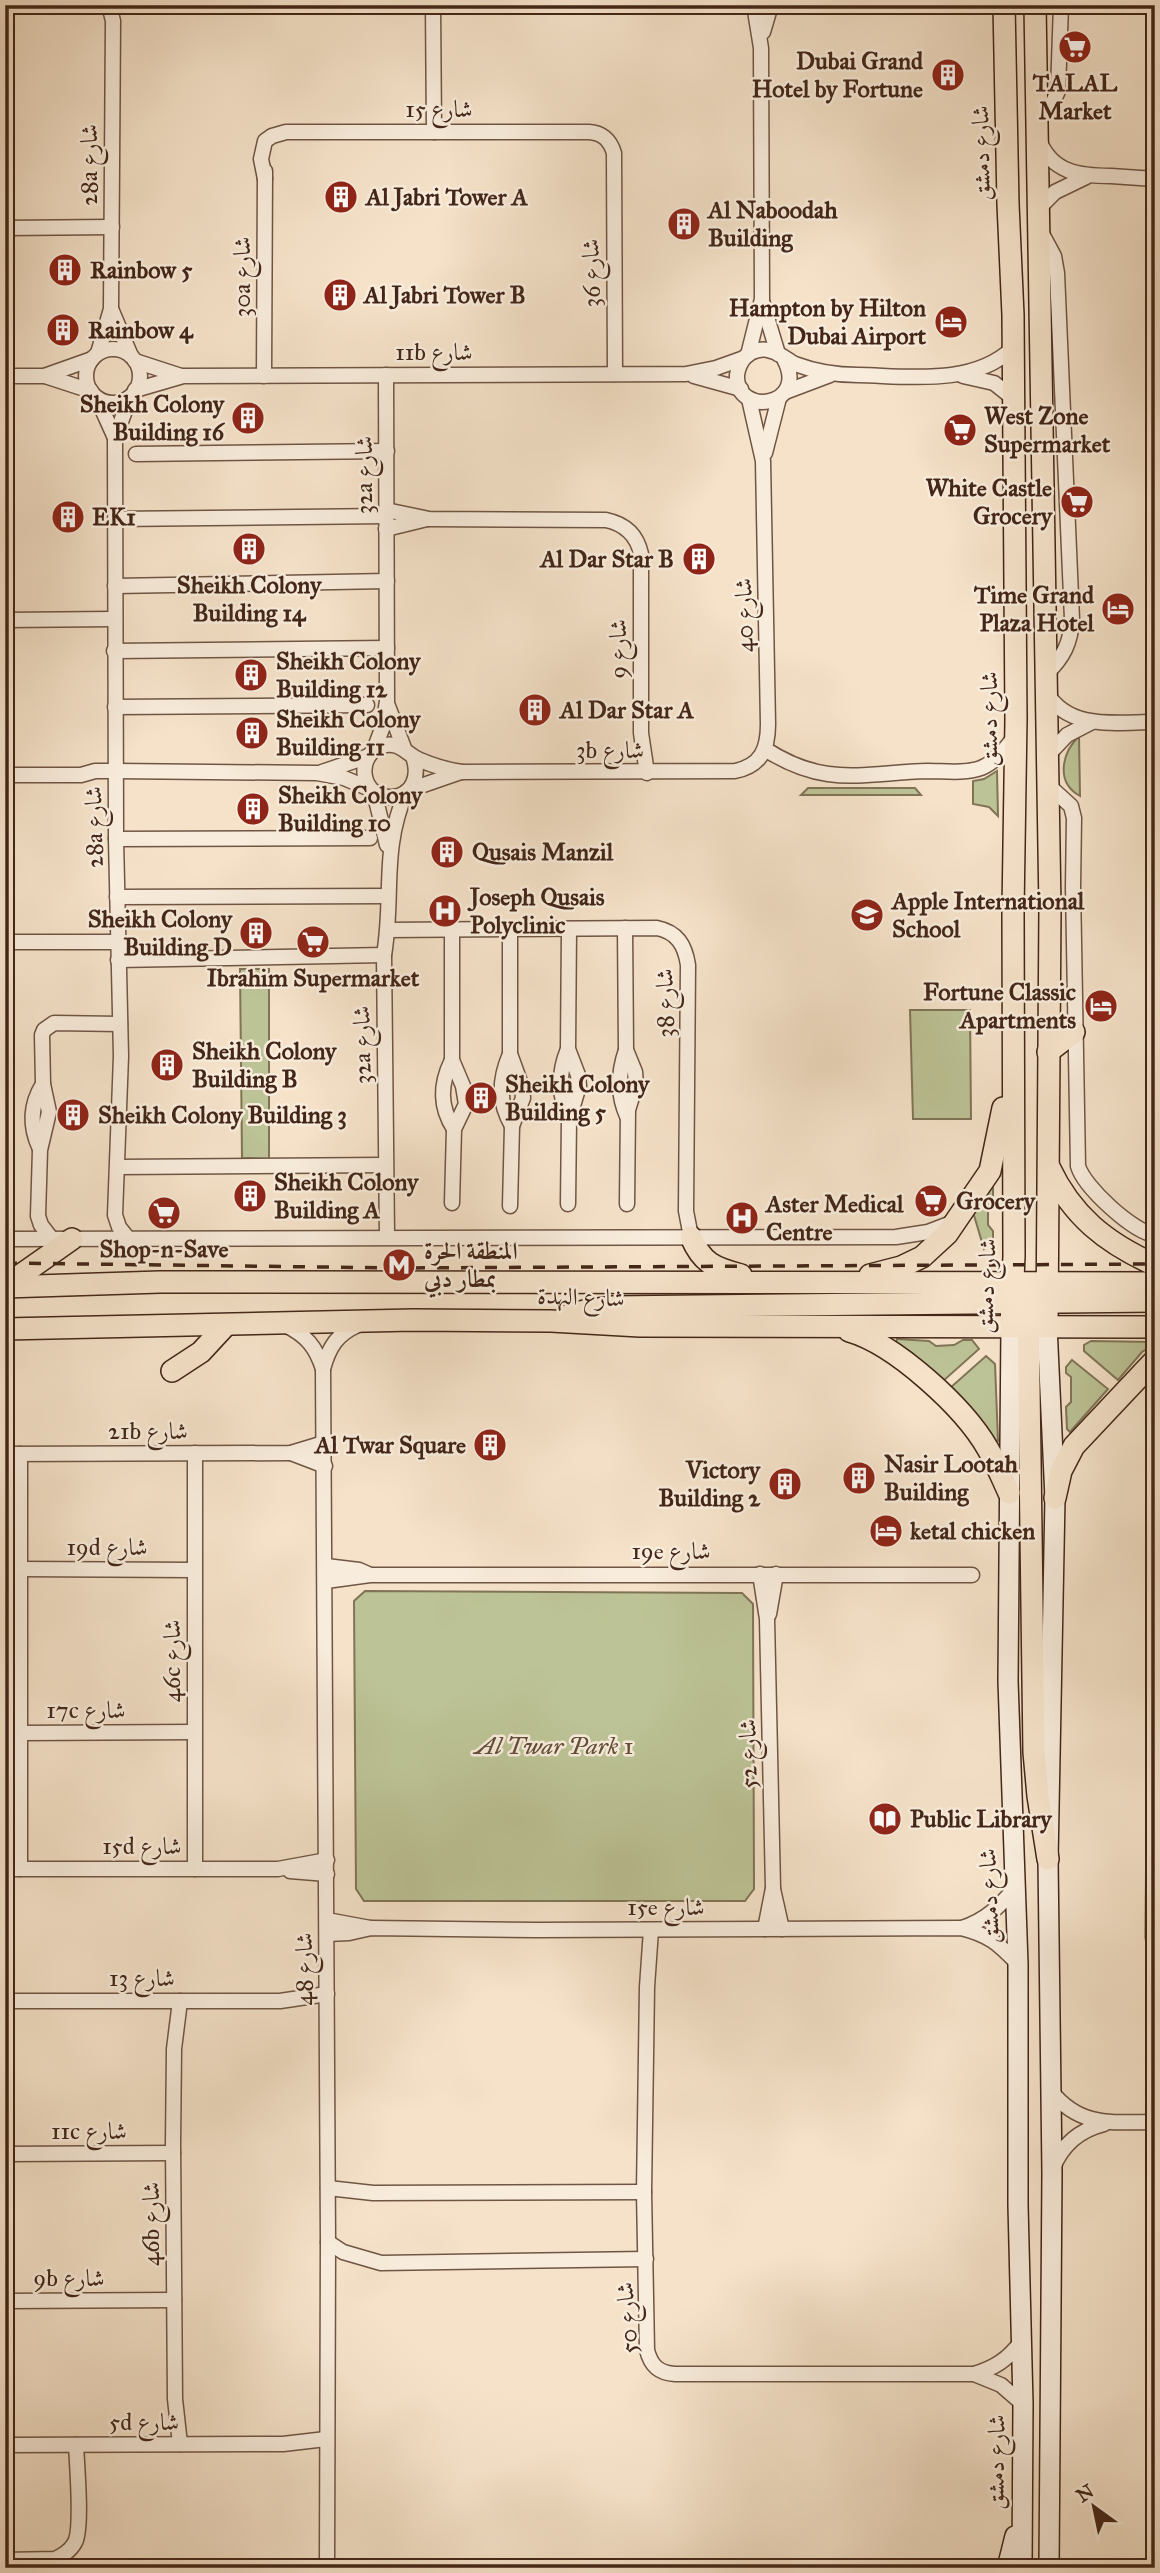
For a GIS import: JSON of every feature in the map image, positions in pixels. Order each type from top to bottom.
[{"type":"main road","name":"شارع دمشق","points":[[1004,5],[1013,398],[1016,735],[1013,1072],[1029,1293],[1029,1326],[1009,1493],[1009,1681],[1018,1964],[1022,2568]]},
{"type":"main road","name":"شارع دمشق","points":[[1035,5],[1048,755],[1048,1163],[1029,1293],[1029,1326],[1055,1498],[1048,1859],[1052,2173],[1049,2568]]},
{"type":"main road","points":[[1048,1052],[1074,1031]]},
{"type":"main road","points":[[837,1282],[891,1270],[911,1262],[940,1242],[987,1178],[993,1165],[1013,1072]]},
{"type":"main road","points":[[1048,1163],[1063,1194],[1079,1215],[1114,1243],[1155,1265]]},
{"type":"main road","points":[[691,1237],[697,1251],[709,1264],[726,1271],[774,1282]]},
{"type":"main road","points":[[5,1287],[62,1239]]},
{"type":"main road","name":"شارع النهدة","points":[[5,1287],[150,1282],[837,1282],[1029,1293],[1155,1283]]},
{"type":"main road","points":[[551,1321],[584,1311],[613,1307],[1029,1293],[1155,1301]]},
{"type":"main road","name":"شارع النهدة","points":[[5,1329],[551,1321],[613,1325],[1155,1327]]},
{"type":"main road","points":[[172,1371],[201,1352],[225,1326]]},
{"type":"main road","points":[[830,1326],[878,1342],[939,1391],[979,1435],[1009,1493]]},
{"type":"main road","points":[[1029,1326],[1034,1752],[1048,1859]]},
{"type":"main road","points":[[1055,1498],[1061,1471],[1074,1446],[1155,1360]]},
{"type":"main road","points":[[1007,2568],[1022,2524]]},
{"type":"main road","points":[[1022,2524],[1030,2547],[1031,2568]]},
{"type":"main road","points":[[1049,2532],[1058,2546],[1060,2568]]},
{"type":"street","name":"28a شارع","points":[[109,5],[113,21]]},
{"type":"street","name":"28a شارع","points":[[95,356],[111,309],[113,21],[116,5]]},
{"type":"street","points":[[433,5],[434,132]]},
{"type":"street","points":[[754,5],[761,47],[762,299],[746,356],[737,373],[745,394],[764,403],[832,375]]},
{"type":"street","points":[[761,47],[771,5]]},
{"type":"street","points":[[1061,5],[1058,91],[1037,126],[1048,156],[1056,164],[1076,175],[1155,179]]},
{"type":"street","name":"شارع 15","points":[[265,179],[261,159],[265,141],[279,133],[580,132],[601,142],[613,171]]},
{"type":"street","name":"شارع 36","points":[[613,171],[615,374]]},
{"type":"street","points":[[1038,218],[1055,192],[1088,177]]},
{"type":"street","name":"30a شارع","points":[[264,376],[265,179]]},
{"type":"street","points":[[5,228],[112,227]]},
{"type":"street","points":[[762,299],[790,375],[782,395]]},
{"type":"street","name":"28a شارع","points":[[111,309],[119,332],[133,358]]},
{"type":"street","points":[[5,376],[44,376],[113,403],[133,393],[139,380],[139,370],[133,358],[116,349],[44,376]]},
{"type":"street","points":[[959,375],[992,365],[1012,349]]},
{"type":"street","points":[[746,356],[763,350],[832,375],[959,375],[994,383],[1013,398]]},
{"type":"street","points":[[94,395],[86,375],[95,356]]},
{"type":"street","name":"11b شارع","points":[[133,393],[183,376],[686,374],[716,368],[746,356]]},
{"type":"street","name":"11b شارع","points":[[133,358],[183,376]]},
{"type":"street","name":"11b شارع","points":[[686,374],[745,394]]},
{"type":"street","name":"32a شارع","points":[[371,753],[383,726],[387,701],[386,375]]},
{"type":"street","name":"28a شارع","points":[[127,1237],[119,1227],[116,1215],[120,1024],[114,651],[115,438],[133,393]]},
{"type":"street","name":"شارع 40","points":[[745,394],[763,461],[768,724],[765,749],[755,764]]},
{"type":"street","name":"28a شارع","points":[[94,395],[115,438]]},
{"type":"street","name":"شارع 40","points":[[763,461],[782,395]]},
{"type":"street","points":[[136,454],[387,451]]},
{"type":"street","name":"شارع 9","points":[[115,519],[386,518],[606,522],[622,532],[634,546],[640,565],[640,773]]},
{"type":"street","points":[[115,586],[387,582]]},
{"type":"street","points":[[5,620],[114,619]]},
{"type":"street","points":[[114,651],[387,648]]},
{"type":"street","points":[[1046,683],[1062,711],[1077,719],[1093,722],[1155,722]]},
{"type":"street","name":"32a شارع","points":[[387,701],[408,753]]},
{"type":"street","points":[[115,707],[367,705]]},
{"type":"street","points":[[1048,755],[1067,735],[1093,722]]},
{"type":"street","points":[[765,749],[796,767],[820,774],[865,776],[961,771],[988,765],[1016,735]]},
{"type":"street","points":[[5,775],[81,775],[95,771],[116,777],[317,773],[344,778],[372,791],[394,797],[407,791],[416,774],[408,753],[394,745],[384,745],[348,764],[317,773]]},
{"type":"street","points":[[371,753],[363,773],[372,791]]},
{"type":"street","name":"3b شارع","points":[[408,753],[462,772],[735,771],[755,764]]},
{"type":"street","name":"3b شارع","points":[[407,791],[462,772]]},
{"type":"street","points":[[1048,785],[1063,797],[1073,812],[1074,1031],[1079,1172],[1106,1202],[1135,1227],[1155,1235]]},
{"type":"street","name":"32a شارع","points":[[372,791],[389,853]]},
{"type":"street","name":"32a شارع","points":[[387,1236],[384,955],[388,930],[389,853],[395,822],[407,791]]},
{"type":"street","points":[[116,839],[370,838]]},
{"type":"street","points":[[117,897],[388,896]]},
{"type":"street","points":[[625,928],[626,1050],[635,1072],[636,1084],[628,1117],[627,1205]]},
{"type":"street","name":"شارع 38","points":[[388,930],[657,928],[670,931],[679,940],[687,957],[686,1211],[691,1237]]},
{"type":"street","points":[[510,929],[510,1054],[520,1080],[523,1098],[512,1126],[510,1206]]},
{"type":"street","points":[[568,1204],[569,1119],[579,1086],[578,1075],[568,1049],[569,929]]},
{"type":"street","points":[[452,930],[452,1059],[466,1099],[464,1111],[454,1129],[452,1203]]},
{"type":"street","points":[[5,942],[117,943]]},
{"type":"street","points":[[118,960],[384,955]]},
{"type":"street","points":[[62,1239],[38,1219],[40,1150],[50,1112],[43,1084],[42,1035],[48,1026],[60,1022],[120,1024]]},
{"type":"street","points":[[510,1054],[500,1091],[503,1109],[512,1126]]},
{"type":"street","points":[[452,1059],[445,1076],[442,1095],[446,1113],[454,1129]]},
{"type":"street","points":[[118,1167],[385,1165]]},
{"type":"street","name":"28a شارع","points":[[103,1237],[116,1215]]},
{"type":"street","points":[[5,1239],[387,1236],[896,1237],[928,1232],[955,1222]]},
{"type":"street","name":"شارع 48","points":[[323,1369],[335,1340],[341,1333],[364,1322]]},
{"type":"street","name":"شارع 48","points":[[283,1324],[305,1336],[313,1346],[323,1369],[327,1867],[327,2568]]},
{"type":"street","name":"21b شارع","points":[[13,1454],[291,1453],[324,1443]]},
{"type":"street","name":"46c شارع","points":[[195,1453],[195,1869]]},
{"type":"street","name":"21b شارع","points":[[291,1453],[325,1466]]},
{"type":"street","points":[[13,1454],[20,1569],[20,1733],[13,1869]]},
{"type":"street","name":"19d شارع","points":[[20,1569],[194,1570]]},
{"type":"street","name":"19e شارع","points":[[326,1574],[359,1570],[370,1575],[972,1575]]},
{"type":"street","name":"شارع 52","points":[[760,1574],[768,1619],[773,1888],[782,1929]]},
{"type":"street","name":"شارع 52","points":[[768,1619],[776,1574]]},
{"type":"street","points":[[1155,1676],[1155,1950]]},
{"type":"street","name":"17c شارع","points":[[20,1733],[194,1732]]},
{"type":"street","name":"15d شارع","points":[[13,1869],[327,1867]]},
{"type":"street","name":"شارع 52","points":[[765,1929],[773,1888]]},
{"type":"street","name":"15e شارع","points":[[327,1927],[646,1930],[961,1928],[991,1914],[1015,1888]]},
{"type":"street","name":"15e شارع","points":[[961,1928],[993,1939],[1018,1964]]},
{"type":"street","name":"شارع 50","points":[[646,1930],[644,2192],[647,2350],[649,2360],[656,2368],[665,2373],[975,2374],[996,2366],[1021,2342]]},
{"type":"street","name":"شارع 13","points":[[5,2001],[327,2001]]},
{"type":"street","name":"46b شارع","points":[[174,2001],[174,2444]]},
{"type":"street","points":[[1051,2091],[1068,2109],[1091,2120],[1155,2122]]},
{"type":"street","points":[[1052,2173],[1056,2161],[1070,2141],[1091,2127],[1116,2122]]},
{"type":"street","name":"11c شارع","points":[[5,2154],[173,2153]]},
{"type":"street","points":[[328,2193],[644,2192]]},
{"type":"street","points":[[328,2242],[343,2252],[381,2263],[646,2259]]},
{"type":"street","name":"9b شارع","points":[[5,2301],[174,2300]]},
{"type":"street","name":"شارع 50","points":[[975,2374],[1001,2385],[1023,2404]]},
{"type":"street","name":"5d شارع","points":[[5,2445],[326,2444]]},
{"type":"street","points":[[5,2560],[55,2558],[62,2556],[73,2545],[78,2531],[76,2445]]},
{"type":"green space","points":[[1079,736],[1080,796],[1072,790],[1064,775],[1068,751]]},
{"type":"green space","points":[[997,771],[998,816],[989,807],[973,804],[973,781],[984,779]]},
{"type":"green space","points":[[808,788],[915,788],[921,795],[801,795]]},
{"type":"green space","points":[[240,969],[269,969],[269,1159],[242,1158]]},
{"type":"green space","points":[[910,1010],[970,1010],[971,1119],[913,1119]]},
{"type":"green space","points":[[991,1188],[993,1202],[988,1206],[988,1225],[993,1231],[993,1242],[984,1249],[973,1212]]},
{"type":"green space","points":[[897,1339],[929,1341],[936,1346],[972,1340],[979,1349],[942,1382],[912,1353],[896,1342]]},
{"type":"green space","points":[[1091,1341],[1152,1342],[1153,1345],[1142,1352],[1118,1380],[1084,1351],[1084,1345]]},
{"type":"green space","points":[[986,1356],[995,1364],[998,1441],[994,1440],[950,1388]]},
{"type":"green space","points":[[1072,1360],[1108,1389],[1070,1432],[1067,1429],[1066,1407],[1071,1402],[1071,1377],[1066,1373],[1066,1367]]},
{"type":"green space","name":"Al Twar Park 1","points":[[365,1591],[742,1593],[753,1604],[754,1889],[745,1901],[364,1901],[356,1889],[354,1601]]},
{"type":"railway","points":[[5,1263],[401,1268],[1155,1264]]},
{"type":"place","name":"TALAL Market","points":[[1075,47]]},
{"type":"place","name":"Dubai Grand Hotel by Fortune","points":[[948,75]]},
{"type":"place","name":"Al Jabri Tower A","points":[[341,197]]},
{"type":"place","name":"Al Naboodah Building","points":[[684,224]]},
{"type":"place","name":"Rainbow 5","points":[[65,270]]},
{"type":"place","name":"Al Jabri Tower B","points":[[340,295]]},
{"type":"place","name":"Hampton by Hilton Dubai Airport","points":[[951,322]]},
{"type":"place","name":"Rainbow 4","points":[[63,330]]},
{"type":"place","name":"Sheikh Colony Building 16","points":[[248,418]]},
{"type":"place","name":"West Zone Supermarket","points":[[960,430]]},
{"type":"place","name":"White Castle Grocery","points":[[1077,502]]},
{"type":"place","name":"EK1","points":[[68,517]]},
{"type":"place","name":"Sheikh Colony Building 14","points":[[249,549]]},
{"type":"place","name":"Al Dar Star B","points":[[699,559]]},
{"type":"place","name":"Time Grand Plaza Hotel","points":[[1118,609]]},
{"type":"place","name":"Sheikh Colony Building 12","points":[[251,675]]},
{"type":"place","name":"Al Dar Star A","points":[[535,710]]},
{"type":"place","name":"Sheikh Colony Building 11","points":[[252,733]]},
{"type":"place","name":"Sheikh Colony Building 10","points":[[253,809]]},
{"type":"place","name":"Qusais Manzil","points":[[447,852]]},
{"type":"place","name":"Joseph Qusais Polyclinic","points":[[445,911]]},
{"type":"place","name":"Apple International School","points":[[867,915]]},
{"type":"place","name":"Sheikh Colony Building D","points":[[256,933]]},
{"type":"place","name":"Ibrahim Supermarket","points":[[313,942]]},
{"type":"place","name":"Fortune Classic Apartments","points":[[1101,1006]]},
{"type":"place","name":"Sheikh Colony Building B","points":[[167,1065]]},
{"type":"place","name":"Sheikh Colony Building 5","points":[[481,1098]]},
{"type":"place","name":"Sheikh Colony Building 3","points":[[73,1115]]},
{"type":"place","name":"Sheikh Colony Building A","points":[[250,1196]]},
{"type":"place","name":"Grocery","points":[[931,1201]]},
{"type":"place","name":"Shop-n-Save","points":[[164,1213]]},
{"type":"place","name":"Aster Medical Centre","points":[[742,1218]]},
{"type":"place","name":"المنطقة الحرة بمطار دبي","points":[[399,1265]]},
{"type":"place","name":"Al Twar Square","points":[[490,1445]]},
{"type":"place","name":"Nasir Lootah Building","points":[[859,1478]]},
{"type":"place","name":"Victory Building 2","points":[[785,1484]]},
{"type":"place","name":"ketal chicken","points":[[886,1531]]},
{"type":"place","name":"Public Library","points":[[885,1819]]}]
